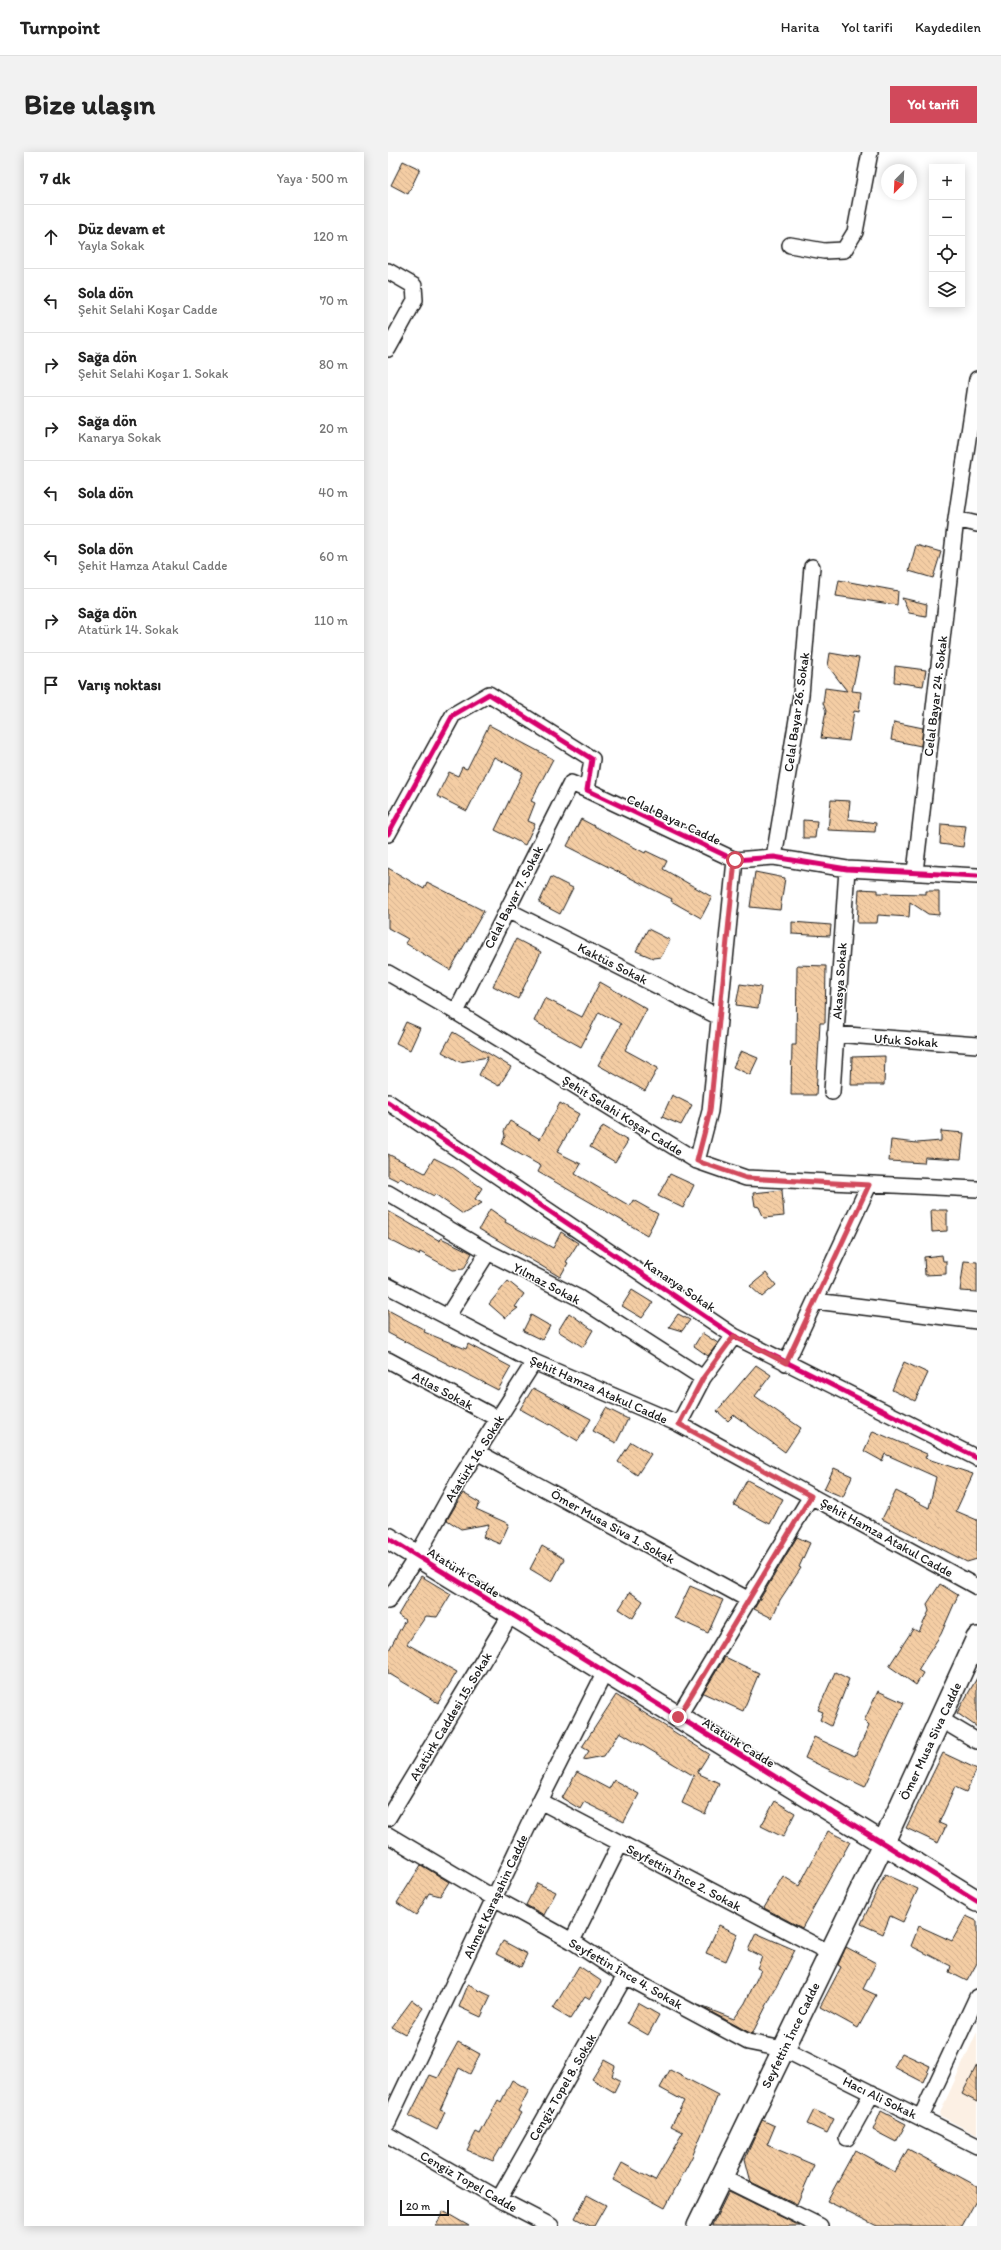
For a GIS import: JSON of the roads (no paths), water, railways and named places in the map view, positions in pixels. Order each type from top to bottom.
[{"type":"main road","name":"Atatürk Cadde","points":[[388,1538],[977,1901]]},
{"type":"main road","name":"Ömer Musa Siva Cadde","points":[[883,1844],[977,1638]]},
{"type":"main road","name":"Seyfettin İnce Cadde","points":[[698,2226],[883,1844]]},
{"type":"street","points":[[790,245],[824,251],[840,251],[844,250],[851,242],[855,232],[870,152]]},
{"type":"street","points":[[388,271],[414,286],[415,300],[388,349]]},
{"type":"street","name":"Celal Bayar 24. Sokak","points":[[915,872],[956,519],[977,379]]},
{"type":"street","points":[[956,519],[977,524]]},
{"type":"street","name":"Celal Bayar 26. Sokak","points":[[774,857],[801,695],[812,567]]},
{"type":"street","points":[[388,834],[453,715],[489,694],[592,759],[587,790]]},
{"type":"street","name":"Celal Bayar Cadde","points":[[571,783],[735,860],[774,857],[847,869],[977,876]]},
{"type":"street","name":"Celal Bayar 7. Sokak","points":[[456,1012],[571,783]]},
{"type":"street","points":[[697,1161],[710,1111],[735,860]]},
{"type":"street","name":"Akasya Sokak","points":[[832,1092],[847,869]]},
{"type":"street","name":"Kaktüs Sokak","points":[[507,910],[719,1017]]},
{"type":"street","name":"Şehit Selahi Koşar Cadde","points":[[388,973],[456,1012],[697,1161],[746,1178],[977,1189]]},
{"type":"street","name":"Ufuk Sokak","points":[[835,1034],[977,1045]]},
{"type":"street","name":"Kanarya Sokak","points":[[388,1102],[734,1336],[977,1458]]},
{"type":"street","points":[[786,1363],[869,1185]]},
{"type":"street","name":"Yılmaz Sokak","points":[[388,1193],[488,1252],[579,1298],[703,1378]]},
{"type":"street","points":[[447,1317],[488,1252]]},
{"type":"street","name":"Şehit Hamza Atakul Cadde","points":[[388,1286],[534,1362],[679,1424],[977,1587]]},
{"type":"street","points":[[815,1301],[977,1321]]},
{"type":"street","points":[[679,1424],[703,1378],[734,1336]]},
{"type":"street","name":"Atlas Sokak","points":[[388,1360],[498,1419]]},
{"type":"street","name":"Atatürk 16. Sokak","points":[[388,1601],[417,1556],[477,1452],[534,1362]]},
{"type":"street","name":"Ömer Musa Siva 1. Sokak","points":[[477,1452],[749,1600]]},
{"type":"street","points":[[678,1717],[811,1496]]},
{"type":"street","name":"Atatürk Caddesi 15. Sokak","points":[[388,1818],[511,1614]]},
{"type":"street","name":"Ahmet Karaşahin Cadde","points":[[388,2122],[540,1801],[605,1672]]},
{"type":"street","points":[[940,1719],[977,1742]]},
{"type":"street","name":"Seyfettin İnce 2. Sokak","points":[[540,1801],[830,1953]]},
{"type":"street","name":"Seyfettin İnce 4. Sokak","points":[[388,1834],[494,1898],[572,1941],[625,1976],[748,2042],[783,2049]]},
{"type":"street","points":[[572,1941],[620,1844]]},
{"type":"street","name":"Cengiz Topel 8. Sokak","points":[[499,2199],[625,1976]]},
{"type":"street","points":[[921,2117],[977,1997]]},
{"type":"street","name":"Hacı Ali Sokak","points":[[783,2049],[977,2146]]},
{"type":"street","points":[[848,2138],[872,2093]]},
{"type":"street","name":"Cengiz Topel Cadde","points":[[388,2135],[499,2199],[550,2226]]},
{"type":"street","points":[[721,2177],[820,2226]]}]
